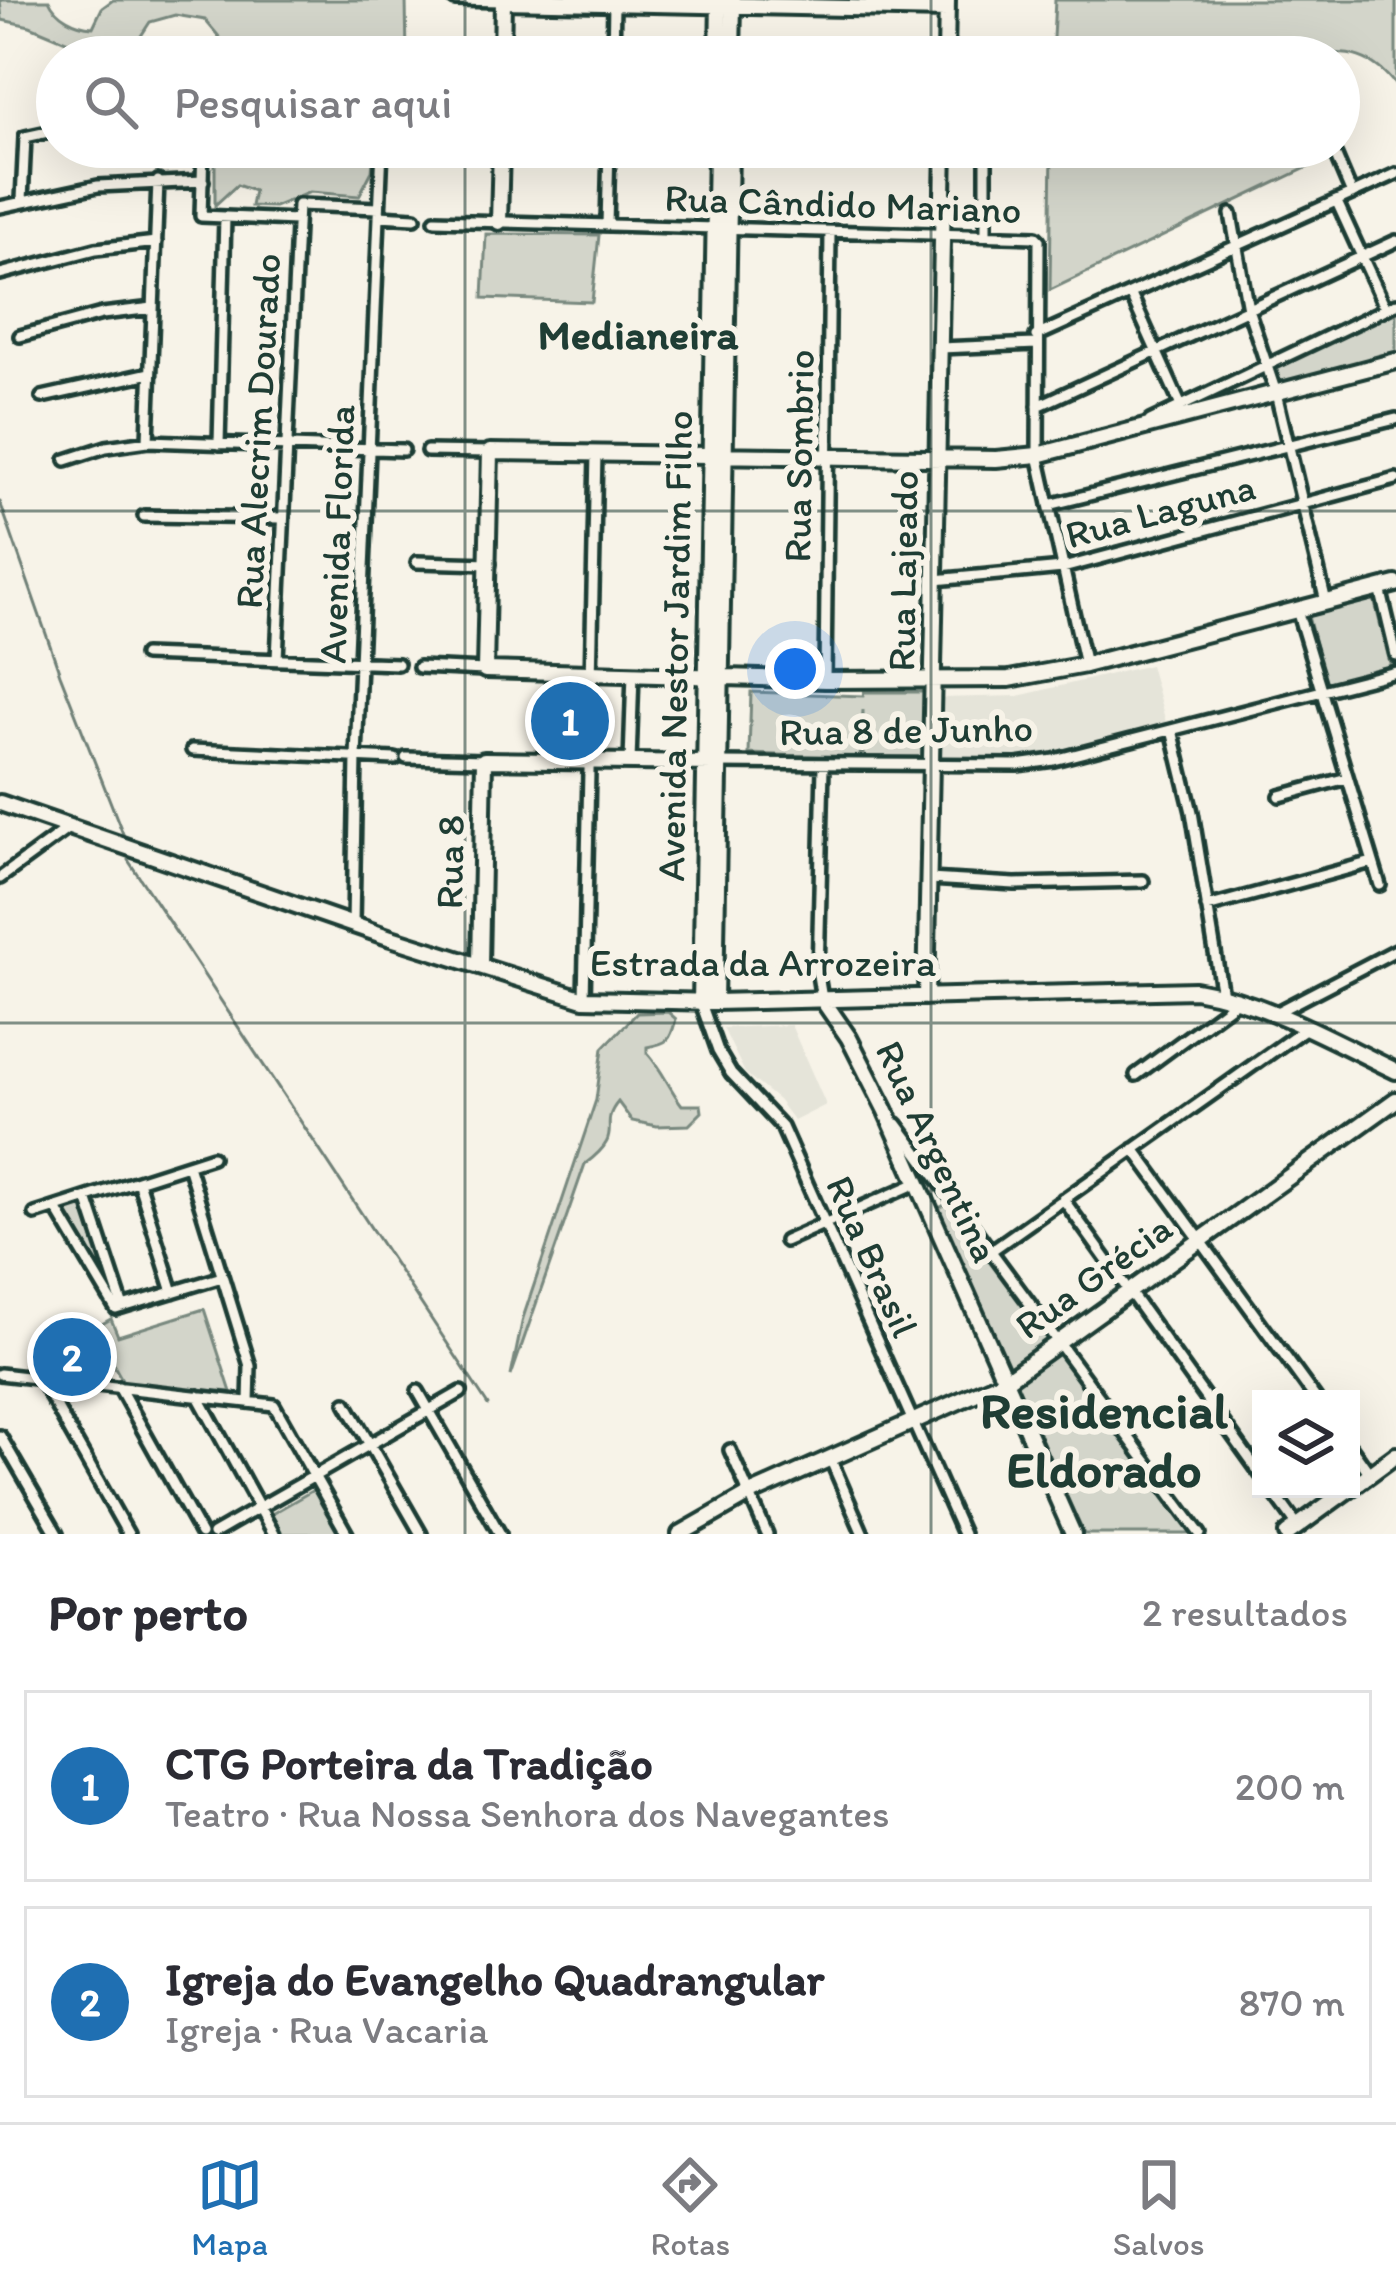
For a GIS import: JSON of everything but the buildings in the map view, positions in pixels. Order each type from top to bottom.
[{"type":"main road","points":[[502,36],[503,0],[947,5],[946,36]]},
{"type":"main road","points":[[721,36],[726,3]]},
{"type":"main road","points":[[726,3],[730,36]]},
{"type":"main road","points":[[500,222],[501,168]]},
{"type":"main road","name":"Avenida Nestor Jardim Filho","points":[[718,168],[722,228]]},
{"type":"main road","name":"Avenida Nestor Jardim Filho","points":[[707,1008],[722,228],[728,168]]},
{"type":"main road","name":"Rua Lajeado","points":[[926,997],[944,168]]},
{"type":"main road","points":[[1396,361],[1039,455],[490,452],[485,670],[825,680],[1010,679],[1085,665],[1396,584]]},
{"type":"main road","name":"Rua 8 de Junho","points":[[484,760],[712,763]]},
{"type":"main road","name":"Rua 8","points":[[480,965],[484,760]]},
{"type":"main road","name":"Estrada da Arrozeira","points":[[0,803],[584,999],[707,1008],[822,998],[1195,990],[1239,998],[1275,1012],[1396,1071]]},
{"type":"main road","name":"Rua Argentina","points":[[822,998],[849,1038],[885,1109],[1073,1534]]},
{"type":"main road","name":"Rua Grécia","points":[[680,1534],[750,1494],[1006,1380],[1396,1100]]},
{"type":"main road","points":[[1360,1481],[1396,1455]]},
{"type":"main road","points":[[1293,1530],[1336,1498]]},
{"type":"street","points":[[455,0],[503,0]]},
{"type":"street","points":[[613,36],[614,3]]},
{"type":"street","points":[[22,200],[25,137],[36,135]]},
{"type":"street","points":[[202,168],[201,216],[296,220]]},
{"type":"street","name":"Avenida Florida","points":[[353,924],[381,168]]},
{"type":"street","points":[[607,225],[609,168]]},
{"type":"street","points":[[986,168],[986,235]]},
{"type":"street","points":[[1341,168],[1352,194]]},
{"type":"street","points":[[940,348],[1036,340],[1396,174]]},
{"type":"street","points":[[148,441],[158,181]]},
{"type":"street","points":[[0,207],[98,186],[202,182]]},
{"type":"street","points":[[1140,426],[1391,307],[1337,202]]},
{"type":"street","name":"Rua Alecrim Dourado","points":[[277,659],[298,205],[379,212]]},
{"type":"street","points":[[379,212],[415,218]]},
{"type":"street","points":[[1231,214],[1248,309],[1276,393],[1326,602]]},
{"type":"street","points":[[219,443],[225,217]]},
{"type":"street","name":"Rua Cândido Mariano","points":[[435,220],[1038,238],[1036,340]]},
{"type":"street","name":"Rua Sombrio","points":[[825,680],[830,233]]},
{"type":"street","points":[[1038,406],[1396,241]]},
{"type":"street","points":[[0,274],[97,249],[156,242]]},
{"type":"street","points":[[1131,296],[1181,406]]},
{"type":"street","points":[[20,336],[102,314],[153,308]]},
{"type":"street","points":[[1036,340],[1039,455],[1085,665]]},
{"type":"street","points":[[42,397],[150,373]]},
{"type":"street","points":[[1049,506],[1396,419]]},
{"type":"street","points":[[66,460],[106,447],[148,441],[404,450]]},
{"type":"street","points":[[427,451],[490,452]]},
{"type":"street","points":[[584,999],[596,453]]},
{"type":"street","name":"Rua Laguna","points":[[935,580],[1063,568],[1396,479]]},
{"type":"street","points":[[144,516],[282,518]]},
{"type":"street","points":[[417,562],[490,565]]},
{"type":"street","points":[[1380,588],[1396,655]]},
{"type":"street","points":[[1297,610],[1380,885]]},
{"type":"street","points":[[144,655],[398,664]]},
{"type":"street","points":[[419,668],[485,670]]},
{"type":"street","name":"Rua 8 de Junho","points":[[712,763],[977,767],[1054,760],[1396,672]]},
{"type":"street","points":[[630,762],[633,673]]},
{"type":"street","points":[[1172,730],[1192,812],[1222,994]]},
{"type":"street","name":"Rua 8 de Junho","points":[[192,750],[484,760]]},
{"type":"street","points":[[822,998],[818,975],[823,766]]},
{"type":"street","points":[[1280,796],[1347,778]]},
{"type":"street","points":[[0,878],[71,826]]},
{"type":"street","points":[[1208,907],[1372,862]]},
{"type":"street","points":[[929,879],[1015,884],[1143,881]]},
{"type":"street","points":[[1275,1012],[1396,950]]},
{"type":"street","points":[[1136,1075],[1239,998]]},
{"type":"street","name":"Rua Brasil","points":[[707,1008],[718,1052],[731,1073],[782,1126],[963,1534]]},
{"type":"street","points":[[992,1250],[1306,1028]]},
{"type":"street","points":[[885,1109],[1200,1534]]},
{"type":"street","points":[[1134,1149],[1309,1390]]},
{"type":"street","points":[[35,1214],[212,1157]]},
{"type":"street","points":[[188,1165],[250,1366],[249,1402]]},
{"type":"street","points":[[139,1181],[173,1292]]},
{"type":"street","points":[[785,1241],[917,1183]]},
{"type":"street","points":[[928,1208],[951,1195]]},
{"type":"street","points":[[87,1198],[119,1308]]},
{"type":"street","points":[[1063,1199],[1252,1463]]},
{"type":"street","points":[[56,1208],[119,1308]]},
{"type":"street","points":[[119,1308],[222,1277]]},
{"type":"street","points":[[0,1374],[274,1405],[347,1534]]},
{"type":"street","points":[[40,1378],[128,1534]]},
{"type":"street","points":[[119,1387],[201,1534]]},
{"type":"street","points":[[418,1391],[500,1534]]},
{"type":"street","points":[[213,1534],[461,1391]]},
{"type":"street","points":[[198,1396],[274,1534]]},
{"type":"street","points":[[346,1403],[421,1534]]},
{"type":"street","points":[[0,1436],[57,1534]]},
{"type":"street","points":[[730,1450],[767,1534]]},
{"type":"street","points":[[830,1458],[863,1534]]},
{"type":"street","points":[[1360,1460],[1370,1474]]},
{"type":"street","points":[[1276,1498],[1293,1530]]},
{"type":"shaded area","points":[[0,0],[49,0],[67,19],[93,27],[102,8],[113,0],[406,0],[407,36],[218,36],[205,20],[175,15],[150,22],[141,36],[54,36],[2,20]]},
{"type":"shaded area","points":[[1055,0],[1396,0],[1396,86],[1360,57],[1360,36],[1053,36]]},
{"type":"shaded area","points":[[215,168],[372,168],[359,196],[310,192],[274,207],[251,206],[254,191],[237,185],[215,205]]},
{"type":"shaded area","points":[[1052,168],[1306,168],[1050,290]]},
{"type":"shaded area","points":[[486,234],[599,235],[592,302],[483,298]]},
{"type":"shaded area","points":[[1396,311],[1396,357],[1282,388],[1276,365]]},
{"type":"shaded area","points":[[1374,599],[1391,667],[1325,684],[1308,616]]},
{"type":"shaded area","points":[[1150,665],[1167,726],[1061,753],[941,761],[941,698],[1018,696]]},
{"type":"shaded area","points":[[751,692],[863,696],[864,692],[924,692],[923,759],[863,759],[863,710],[860,758],[749,754]]},
{"type":"shaded area","points":[[668,1012],[676,1019],[670,1036],[647,1047],[647,1053],[682,1105],[701,1105],[702,1112],[689,1125],[657,1126],[632,1121],[618,1102],[610,1118],[609,1137],[585,1164],[511,1376],[523,1318],[596,1100],[603,1048],[637,1013]]},
{"type":"shaded area","points":[[791,1025],[826,1105],[794,1121],[778,1100],[745,1073],[723,1028]]},
{"type":"shaded area","points":[[951,1202],[1053,1338],[1009,1369],[937,1209]]},
{"type":"shaded area","points":[[85,1204],[116,1299],[64,1212]]},
{"type":"shaded area","points":[[204,1309],[231,1392],[124,1383],[93,1329],[111,1319],[118,1336]]},
{"type":"shaded area","points":[[1059,1351],[1193,1534],[1084,1534],[1015,1384]]},
{"type":"shaded area","points":[[315,1489],[341,1534],[278,1534],[268,1516]]},
{"type":"waterway","points":[[0,502],[125,839]]},
{"type":"waterway","points":[[128,860],[488,1405]]},
{"type":"place","name":"CTG Porteira da Tradição","points":[[570,721]]},
{"type":"place","name":"Igreja do Evangelho Quadrangular","points":[[72,1357]]},
{"type":"district","name":"Medianeira","points":[[638,334]]},
{"type":"district","name":"Residencial Eldorado","points":[[1104,1439]]}]
